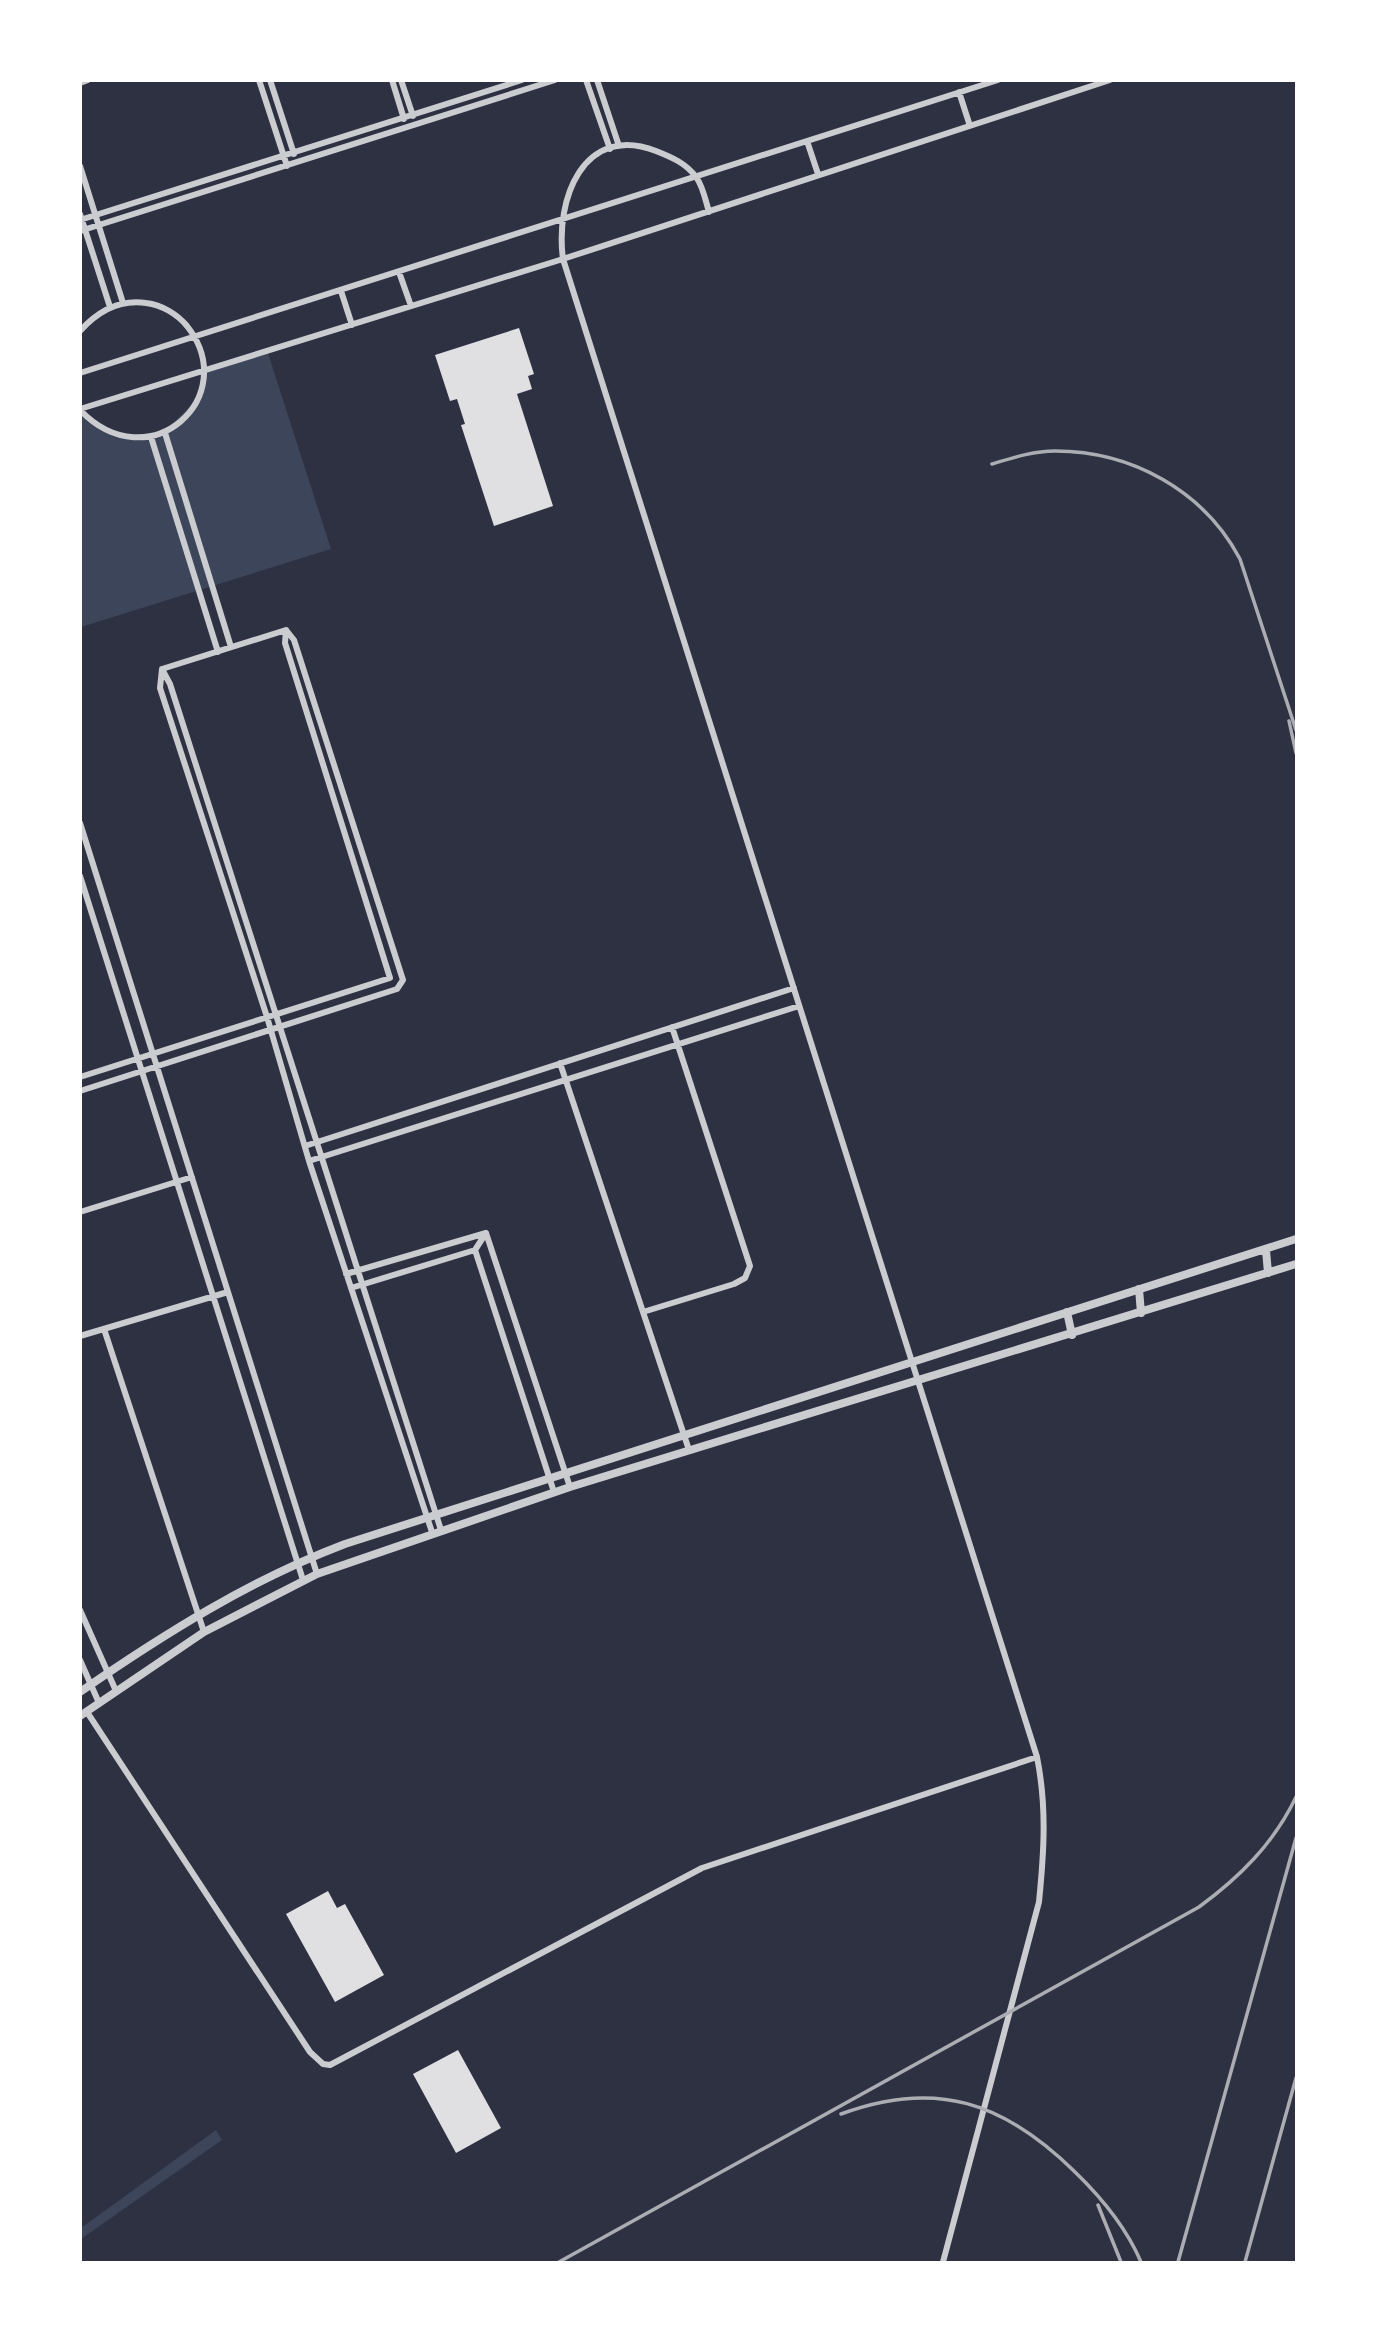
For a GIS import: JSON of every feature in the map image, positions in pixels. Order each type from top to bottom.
[{"type":"street","points":[[80,83],[88,80]]},
{"type":"street","points":[[259,80],[287,166]]},
{"type":"street","points":[[270,80],[296,162]]},
{"type":"street","points":[[392,80],[407,127]]},
{"type":"street","points":[[401,80],[415,125]]},
{"type":"street","points":[[110,307],[81,218],[522,80]]},
{"type":"street","points":[[83,230],[555,80]]},
{"type":"street","points":[[586,80],[610,149]]},
{"type":"street","points":[[597,80],[619,146]]},
{"type":"street","points":[[80,373],[698,178],[998,80]]},
{"type":"street","points":[[80,331],[97,314],[110,307],[139,302],[166,309],[183,321],[195,336],[204,371],[201,390],[193,408],[181,422],[164,433],[151,437],[131,439],[111,434],[94,424],[80,409],[204,371],[563,259],[1110,80]]},
{"type":"street","points":[[492,90],[495,99]]},
{"type":"street","points":[[959,93],[970,126]]},
{"type":"street","points":[[807,141],[818,174]]},
{"type":"street","points":[[709,212],[698,178],[682,163],[641,145],[619,146],[594,158],[574,178],[560,222],[563,259],[1037,1756],[1045,1797],[1045,1847],[1039,1902],[943,2263]]},
{"type":"street","points":[[80,166],[122,303]]},
{"type":"street","points":[[229,173],[232,183]]},
{"type":"street","points":[[399,272],[411,306]]},
{"type":"street","points":[[341,290],[352,325]]},
{"type":"street","points":[[164,433],[231,647]]},
{"type":"street","points":[[151,437],[218,652]]},
{"type":"street","points":[[171,502],[185,497]]},
{"type":"street","points":[[162,669],[286,630]]},
{"type":"street","points":[[286,630],[294,640],[402,982]]},
{"type":"street","points":[[286,630],[285,643],[390,978]]},
{"type":"street","points":[[162,669],[170,684],[277,1014],[394,1384],[431,1515]]},
{"type":"street","points":[[162,669],[160,688],[267,1017],[309,1161],[383,1387],[437,1531]]},
{"type":"street","points":[[339,811],[348,808]]},
{"type":"street","points":[[81,829],[317,1574]]},
{"type":"street","points":[[213,852],[224,849]]},
{"type":"street","points":[[80,876],[303,1580]]},
{"type":"street","points":[[104,950],[119,945]]},
{"type":"street","points":[[80,1077],[390,978],[402,982]]},
{"type":"street","points":[[80,1091],[397,989],[402,982]]},
{"type":"street","points":[[305,1146],[794,988]]},
{"type":"street","points":[[309,1161],[799,1006]]},
{"type":"street","points":[[643,1312],[734,1284],[745,1278],[750,1266],[672,1027]]},
{"type":"street","points":[[560,1063],[689,1450]]},
{"type":"street","points":[[80,1212],[192,1177]]},
{"type":"street","points":[[346,1273],[486,1233]]},
{"type":"street","points":[[351,1288],[475,1250],[486,1233]]},
{"type":"street","points":[[486,1233],[570,1487]]},
{"type":"street","points":[[80,1692],[198,1615],[311,1557],[431,1515],[1297,1239]]},
{"type":"street","points":[[475,1250],[554,1492]]},
{"type":"street","points":[[1266,1250],[1268,1273]]},
{"type":"street","points":[[1037,1756],[702,1868],[330,2065],[323,2064],[310,2052],[84,1714],[204,1632],[317,1574],[554,1492],[1297,1264]]},
{"type":"street","points":[[1139,1289],[1141,1313]]},
{"type":"street","points":[[80,1336],[228,1292]]},
{"type":"street","points":[[1067,1312],[1072,1335]]},
{"type":"street","points":[[104,1329],[204,1632]]},
{"type":"street","points":[[507,1346],[522,1342]]},
{"type":"street","points":[[383,1387],[394,1384]]},
{"type":"street","points":[[252,1418],[266,1413]]},
{"type":"street","points":[[80,1609],[116,1691]]},
{"type":"street","points":[[80,1660],[99,1703]]},
{"type":"shaded area","points":[[268,353],[331,549],[81,627],[80,412],[114,437],[132,440],[157,439],[196,400],[203,374]]},
{"type":"shaded area","points":[[216,2130],[222,2140],[81,2239],[81,2228]]},
{"type":"building","points":[[519,328],[534,374],[528,376],[532,389],[517,394],[553,506],[494,526],[461,425],[465,424],[457,399],[450,401],[435,355]]},
{"type":"building","points":[[328,1891],[337,1908],[345,1904],[384,1975],[335,2002],[286,1914]]},
{"type":"building","points":[[458,2050],[501,2128],[456,2153],[413,2074]]},
{"type":"railway","points":[[992,464],[1023,455],[1055,451],[1111,458],[1138,467],[1163,480],[1207,513],[1240,559],[1296,730]]},
{"type":"railway","points":[[1289,721],[1296,753]]},
{"type":"railway","points":[[559,2262],[1199,1907],[1255,1858],[1296,1797]]},
{"type":"railway","points":[[1178,2262],[1296,1838]]},
{"type":"railway","points":[[1245,2262],[1296,2078]]},
{"type":"railway","points":[[841,2114],[908,2098],[967,2104],[995,2114],[1022,2128],[1085,2182],[1121,2225],[1141,2262]]},
{"type":"railway","points":[[1098,2205],[1121,2262]]}]
